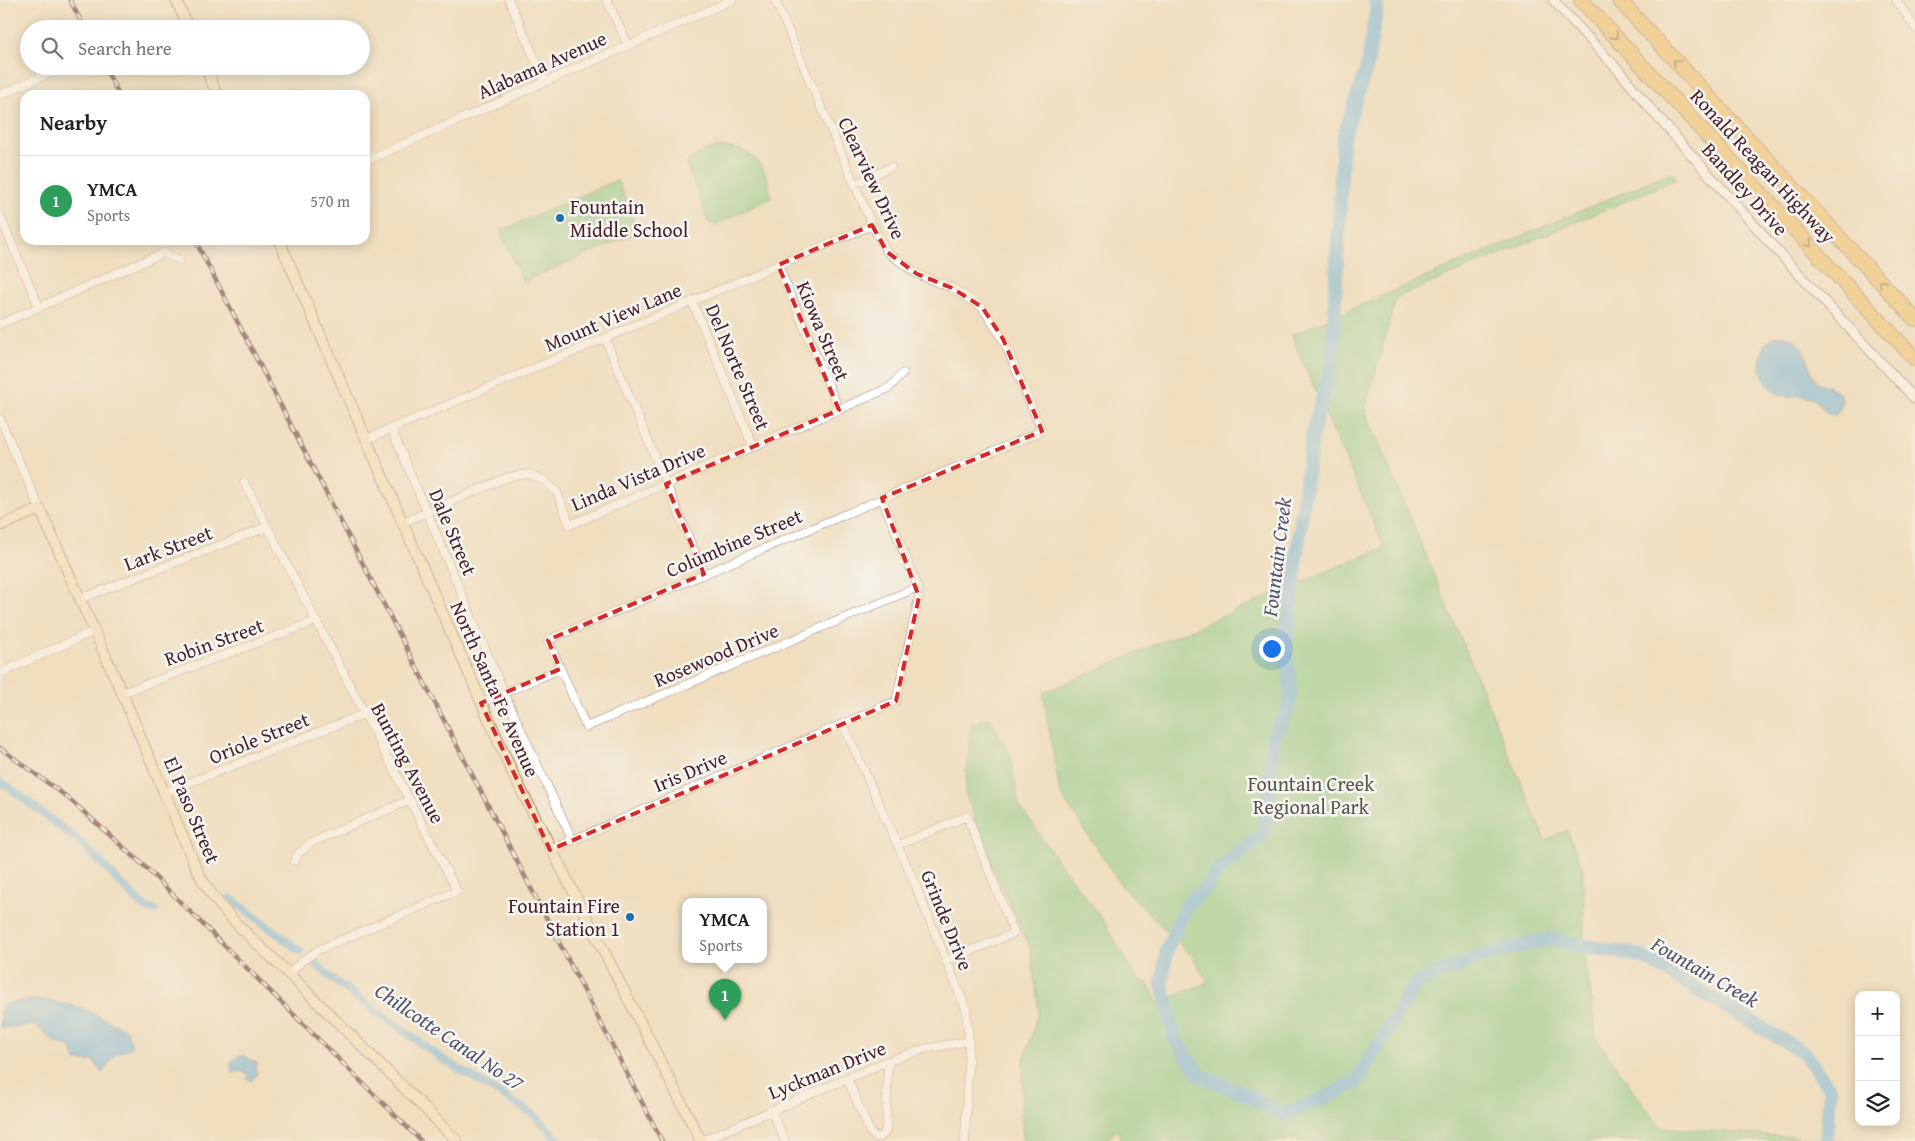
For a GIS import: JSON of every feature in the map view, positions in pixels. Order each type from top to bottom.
[{"type":"highway","name":"Ronald Reagan Highway","points":[[1581,0],[1915,359]]},
{"type":"highway","name":"Ronald Reagan Highway","points":[[1619,0],[1915,319]]},
{"type":"main road","points":[[176,0],[185,20]]},
{"type":"main road","points":[[209,75],[215,90]]},
{"type":"main road","name":"North Santa Fe Avenue","points":[[281,245],[512,772],[550,850],[701,1141]]},
{"type":"main road","points":[[0,526],[40,509]]},
{"type":"main road","name":"El Paso Street","points":[[40,509],[166,792],[206,889],[226,914],[457,1141]]},
{"type":"street","points":[[509,0],[545,82]]},
{"type":"street","points":[[608,0],[628,45]]},
{"type":"street","points":[[708,0],[712,8]]},
{"type":"street","name":"Alabama Avenue","points":[[370,159],[732,0]]},
{"type":"street","name":"Clearview Drive","points":[[775,0],[872,225],[887,252],[917,274],[952,288],[982,307],[1003,339],[1042,431]]},
{"type":"street","name":"Bandley Drive","points":[[1553,0],[1620,72],[1667,128],[1771,244],[1915,399]]},
{"type":"street","points":[[1896,0],[1915,28]]},
{"type":"street","points":[[0,95],[46,75]]},
{"type":"street","points":[[854,184],[891,166]]},
{"type":"street","points":[[0,216],[39,308]]},
{"type":"street","name":"Mount View Lane","points":[[367,439],[872,225]]},
{"type":"street","points":[[0,324],[163,254],[179,260]]},
{"type":"street","name":"Kiowa Street","points":[[778,265],[839,410]]},
{"type":"street","name":"Del Norte Street","points":[[692,301],[753,446]]},
{"type":"street","points":[[605,338],[704,574]]},
{"type":"street","name":"Linda Vista Drive","points":[[402,523],[508,477],[529,474],[545,481],[557,492],[570,525],[889,388],[903,374]]},
{"type":"street","name":"El Paso Street","points":[[0,420],[40,509]]},
{"type":"street","name":"Dale Street","points":[[392,428],[504,693],[572,839]]},
{"type":"street","name":"Columbine Street","points":[[560,669],[548,640],[1042,431]]},
{"type":"street","name":"Bunting Avenue","points":[[244,482],[457,891],[318,950],[301,962],[289,974]]},
{"type":"street","points":[[843,724],[896,701],[919,597],[918,587],[882,498]]},
{"type":"street","name":"Lark Street","points":[[80,600],[267,527]]},
{"type":"street","name":"Rosewood Drive","points":[[560,669],[586,727],[918,587]]},
{"type":"street","name":"Robin Street","points":[[122,693],[316,621]]},
{"type":"street","points":[[0,672],[94,631]]},
{"type":"street","points":[[481,703],[560,669]]},
{"type":"street","name":"Oriole Street","points":[[166,792],[364,714]]},
{"type":"street","name":"Iris Drive","points":[[550,850],[843,724]]},
{"type":"street","name":"Grinde Drive","points":[[843,724],[898,845],[966,1009],[969,1042],[965,1141]]},
{"type":"street","points":[[295,861],[298,854],[310,843],[410,800]]},
{"type":"street","points":[[898,845],[967,816],[1014,933],[946,961]]},
{"type":"street","name":"Lyckman Drive","points":[[701,1141],[888,1061],[924,1049],[969,1042]]},
{"type":"street","points":[[847,1078],[870,1132],[875,1136],[881,1137],[886,1131],[888,1061]]},
{"type":"street","points":[[771,1110],[785,1141]]},
{"type":"highlighted area","points":[[872,225],[887,252],[917,274],[952,288],[982,307],[1003,339],[1042,431],[882,498],[919,597],[896,701],[550,850],[481,703],[560,669],[548,640],[704,574],[666,484],[839,410],[778,265]]},
{"type":"green space","points":[[720,147],[742,151],[757,161],[767,177],[771,198],[714,225],[708,222],[686,163],[705,150]]},
{"type":"green space","name":"Fountain Creek Regional Park","points":[[1671,172],[1677,179],[1396,298],[1365,410],[1545,840],[1567,830],[1583,869],[1584,947],[1597,1040],[1660,1127],[1844,1141],[1122,1141],[1118,1130],[1104,1141],[1023,1141],[1021,1109],[1024,1059],[1039,1011],[1030,948],[991,864],[965,792],[971,725],[989,717],[1010,755],[1019,805],[1057,860],[1103,920],[1136,977],[1148,984],[1158,1003],[1208,982],[1192,956],[1123,888],[1060,793],[1043,693],[1384,547],[1291,335]]},
{"type":"green space","points":[[617,180],[639,232],[523,282],[500,231]]},
{"type":"water","points":[[1776,336],[1786,337],[1800,344],[1816,381],[1837,391],[1842,400],[1837,414],[1829,415],[1813,398],[1803,395],[1786,396],[1779,394],[1768,386],[1762,373],[1761,360],[1765,345]]},
{"type":"water","points":[[35,999],[79,1007],[127,1030],[132,1047],[116,1054],[102,1073],[94,1061],[76,1061],[71,1048],[55,1042],[36,1025],[0,1028],[0,1011],[5,1004]]},
{"type":"water","points":[[238,1056],[244,1056],[258,1064],[255,1068],[257,1075],[252,1081],[247,1079],[249,1075],[241,1071],[232,1073],[232,1067],[229,1064]]},
{"type":"waterway","name":"Fountain Creek","points":[[1375,0],[1377,6],[1367,67],[1343,138],[1332,364],[1312,435],[1285,649],[1290,673],[1291,693],[1288,710],[1274,734],[1265,832],[1216,872],[1205,889],[1187,904],[1167,949],[1162,983],[1175,1039],[1201,1076],[1245,1094],[1282,1115],[1324,1098],[1357,1081],[1415,984],[1475,958],[1548,939],[1641,956],[1804,1053],[1830,1089],[1826,1141]]},
{"type":"waterway","name":"Chillcotte Canal No 27","points":[[0,782],[81,843],[140,903],[146,908],[155,910]]},
{"type":"waterway","name":"Chillcotte Canal No 27","points":[[230,898],[300,951]]},
{"type":"waterway","name":"Chillcotte Canal No 27","points":[[316,964],[331,978],[441,1058],[536,1116],[559,1141]]},
{"type":"railway","points":[[70,0],[80,20]]},
{"type":"railway","points":[[109,75],[116,90]]},
{"type":"railway","points":[[198,245],[662,1141]]},
{"type":"railway","points":[[0,748],[67,797],[141,863],[421,1141]]},
{"type":"place","name":"Fountain Middle School","points":[[560,218]]},
{"type":"place","name":"Fountain Fire Station 1","points":[[630,917]]},
{"type":"place","name":"YMCA","points":[[725,1020]]}]
